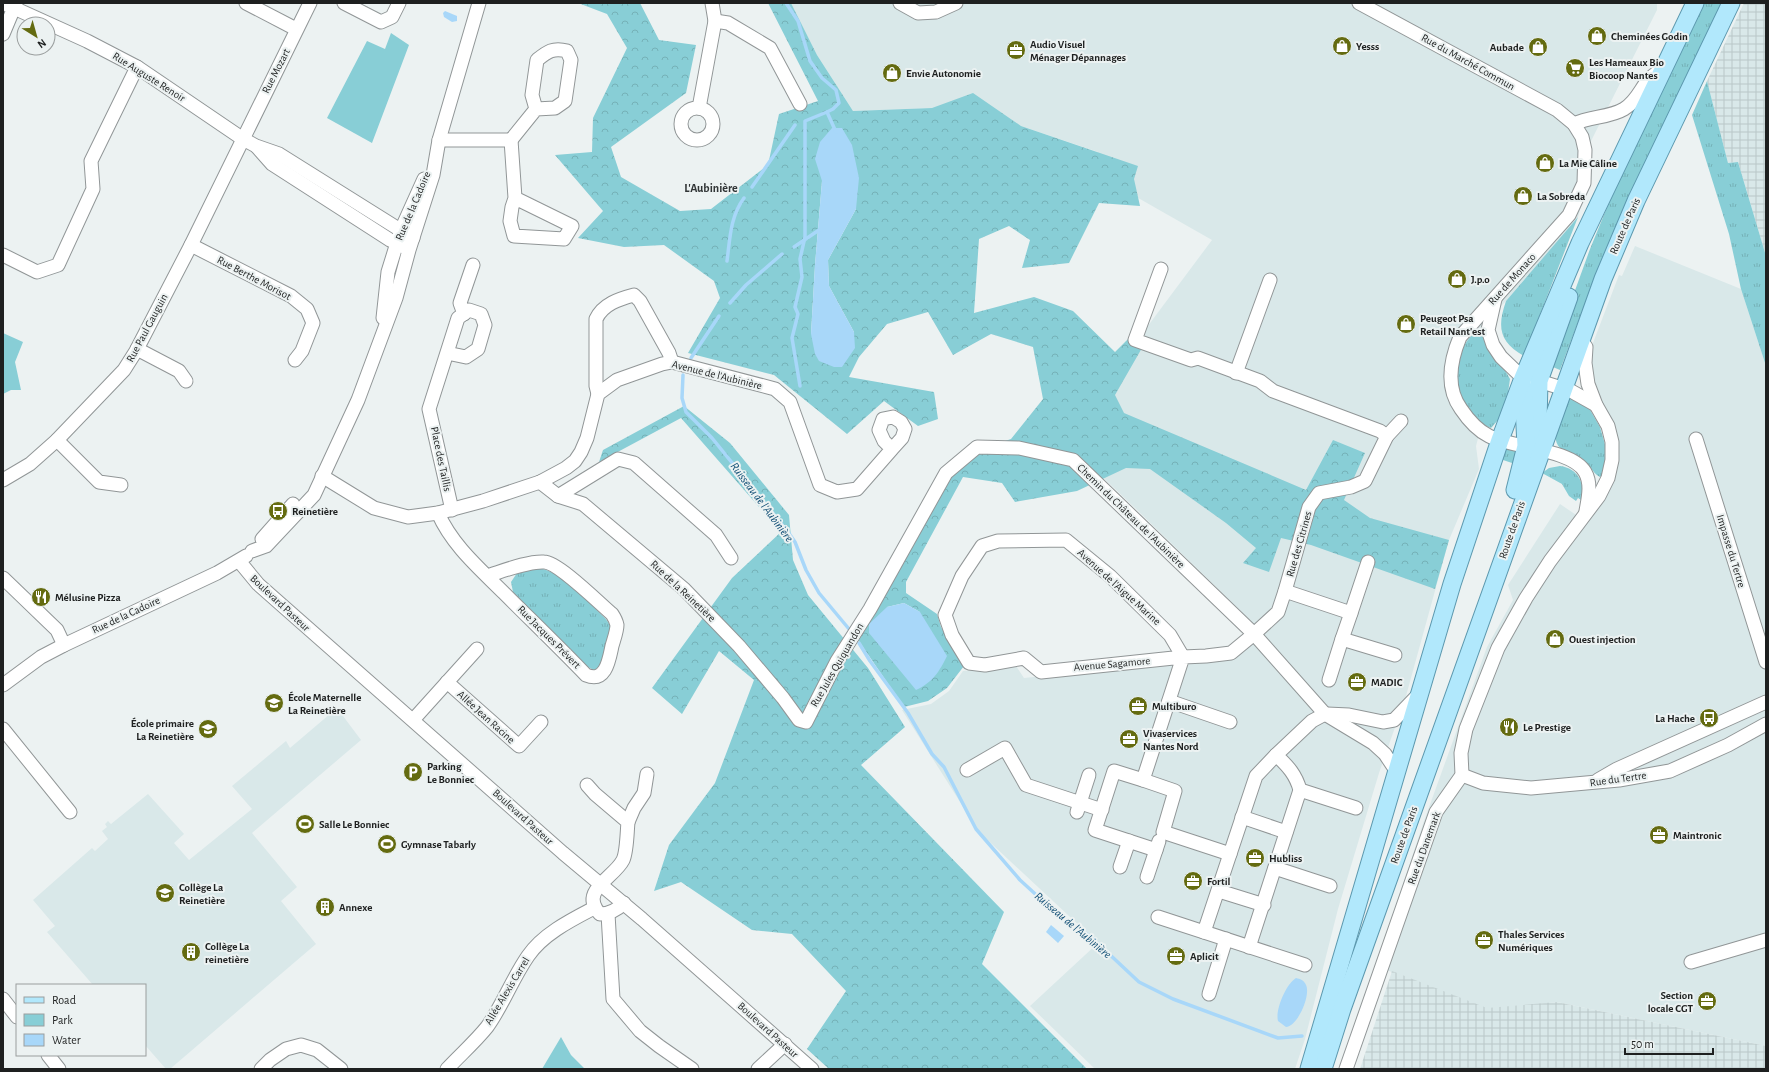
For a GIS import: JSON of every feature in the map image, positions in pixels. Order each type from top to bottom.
[{"type":"main road","name":"Route de Paris","points":[[1323,1069],[1342,1009],[1509,541],[1533,448],[1563,389],[1603,279],[1633,208],[1731,3]]},
{"type":"main road","name":"Route de Paris","points":[[1309,1069],[1419,694],[1466,540],[1500,440],[1531,379],[1580,243],[1693,5]]},
{"type":"main road","points":[[1531,379],[1538,423],[1533,448]]},
{"type":"street","points":[[246,3],[296,29]]},
{"type":"street","name":"Rue Mozart","points":[[243,138],[310,3]]},
{"type":"street","points":[[344,3],[381,22],[392,17],[399,3]]},
{"type":"street","name":"Rue de la Cadoire","points":[[3,685],[41,657],[239,561],[252,551],[266,546],[281,532],[314,495],[342,438],[358,400],[382,332],[396,298],[433,175],[438,146],[479,3]]},
{"type":"street","points":[[699,108],[715,21],[712,3]]},
{"type":"street","points":[[900,3],[918,14],[936,12],[956,3]]},
{"type":"street","name":"Rue du Marché Commun","points":[[1359,3],[1557,110],[1574,124]]},
{"type":"street","points":[[3,34],[11,5]]},
{"type":"street","name":"Rue Auguste Renoir","points":[[11,5],[137,66],[256,146],[272,164],[324,190],[351,207],[397,243],[411,244]]},
{"type":"street","points":[[715,21],[728,23],[770,48],[800,104]]},
{"type":"street","points":[[515,198],[572,226],[564,239],[514,236],[510,221],[515,198],[511,140],[536,109],[555,108],[565,101],[571,60],[566,51],[560,49],[547,51],[537,60],[532,95],[536,109]]},
{"type":"street","points":[[3,255],[37,272],[58,265],[92,189],[92,161],[137,66]]},
{"type":"street","points":[[1574,124],[1624,109],[1634,101],[1649,79],[1662,68]]},
{"type":"street","name":"Rue de Monaco","points":[[1533,448],[1491,437],[1477,429],[1455,402],[1450,371],[1453,353],[1460,337],[1569,215],[1584,183],[1585,150],[1582,137],[1574,124]]},
{"type":"street","name":"Rue Paul Gauguin","points":[[3,480],[30,464],[57,440],[124,370],[137,349],[191,245],[243,138]]},
{"type":"street","points":[[438,146],[511,140]]},
{"type":"street","name":"Rue de la Cadoire","points":[[382,332],[388,272],[401,230],[438,146]]},
{"type":"street","name":"Rue Auguste Renoir","points":[[351,207],[401,230],[411,244]]},
{"type":"street","name":"Rue Berthe Morisot","points":[[191,245],[291,296],[307,309],[313,323],[302,351],[295,360]]},
{"type":"street","points":[[464,314],[460,303],[473,265]]},
{"type":"street","points":[[1161,268],[1135,340],[1191,360],[1198,358],[1260,382],[1273,391],[1380,431],[1387,436]]},
{"type":"street","points":[[1236,373],[1270,280]]},
{"type":"street","points":[[322,476],[374,508],[408,517],[452,510],[540,482],[566,468],[581,452],[588,438],[598,394],[596,386],[596,319],[600,311],[606,306],[626,297],[634,295],[640,301],[669,353],[672,362]]},
{"type":"street","points":[[1496,297],[1488,330],[1493,345],[1501,357],[1531,379],[1581,395],[1596,405]]},
{"type":"street","points":[[469,310],[480,314],[485,326],[478,349],[466,357],[447,353],[458,318],[469,310]]},
{"type":"street","points":[[1462,775],[1461,754],[1466,729],[1498,648],[1520,607],[1550,561],[1586,511],[1599,496],[1608,478],[1612,460],[1612,442],[1608,426],[1596,405],[1587,379],[1585,362],[1586,347],[1580,339]]},
{"type":"street","points":[[137,349],[180,371],[186,381]]},
{"type":"street","name":"Place des Taillis","points":[[447,353],[429,409],[452,510]]},
{"type":"street","name":"Avenue de l'Aubinière","points":[[598,394],[617,380],[662,364],[672,362],[775,389],[790,402],[820,485],[837,492],[857,489],[892,449]]},
{"type":"street","name":"Rue des Citrines","points":[[1254,634],[1278,612],[1286,591],[1309,507],[1319,493],[1351,487],[1365,481],[1387,436],[1401,421]]},
{"type":"street","name":"Impasse du Tertre","points":[[1696,439],[1766,662]]},
{"type":"street","points":[[57,440],[99,482],[120,485]]},
{"type":"street","name":"Chemin du Château de l'Aubinière","points":[[870,609],[946,473],[977,448],[1018,448],[1073,460],[1254,634],[1325,714],[1373,743],[1385,754],[1397,772]]},
{"type":"street","points":[[1533,448],[1570,460],[1585,472],[1589,487],[1586,511]]},
{"type":"street","points":[[558,496],[618,459],[634,462],[716,535],[731,558]]},
{"type":"street","name":"Rue de la Reinetière","points":[[540,482],[558,496],[583,504],[684,589],[740,646],[783,698],[799,720],[806,722]]},
{"type":"street","name":"Rue Jacques Prévert","points":[[438,513],[448,534],[487,576],[586,675],[592,677],[600,675],[604,671],[608,665],[617,627],[616,619],[558,567],[545,561],[487,576]]},
{"type":"street","name":"Avenue de l'Aigue Marine","points":[[969,663],[952,635],[945,614],[962,576],[982,546],[998,541],[1066,540],[1110,576],[1170,635],[1183,657]]},
{"type":"street","name":"Boulevard Pasteur","points":[[239,561],[258,584],[563,853],[624,903],[812,1069]]},
{"type":"street","points":[[1329,680],[1368,562]]},
{"type":"street","points":[[3,578],[57,630],[64,645]]},
{"type":"street","points":[[1286,591],[1351,613]]},
{"type":"street","name":"Rue Jules Quiquandon","points":[[806,722],[837,662],[870,609]]},
{"type":"street","name":"Avenue Sagamore","points":[[969,663],[985,665],[1024,658],[1041,672],[1183,657],[1206,656],[1231,653],[1254,634]]},
{"type":"street","points":[[1342,639],[1394,655]]},
{"type":"street","name":"Allée Jean Racine","points":[[414,720],[476,649]]},
{"type":"street","points":[[1143,780],[1170,701],[1183,657]]},
{"type":"street","name":"Allée Jean Racine","points":[[447,682],[519,746],[541,722]]},
{"type":"street","points":[[1204,932],[1219,891],[1256,776],[1312,720],[1325,714],[1349,715],[1383,722],[1394,720],[1419,694]]},
{"type":"street","points":[[1170,701],[1230,722]]},
{"type":"street","points":[[1595,782],[1617,769],[1766,702]]},
{"type":"street","name":"Rue du Tertre","points":[[1462,775],[1483,783],[1531,788],[1569,786],[1619,780],[1670,771],[1728,744],[1766,724]]},
{"type":"street","points":[[3,729],[70,812]]},
{"type":"street","points":[[967,770],[1005,748],[1026,785],[1078,807],[1102,810]]},
{"type":"street","points":[[1249,946],[1264,906],[1300,790],[1297,778],[1288,766],[1276,755]]},
{"type":"street","points":[[1148,877],[1175,791],[1114,771],[1095,830],[1156,850]]},
{"type":"street","points":[[624,903],[618,909],[608,914],[600,914],[594,908],[592,901],[594,891],[608,879],[624,859],[628,822],[634,808],[644,793],[647,774]]},
{"type":"street","points":[[1078,807],[1089,775]]},
{"type":"street","name":"Rue du Danemark","points":[[1346,1069],[1436,812],[1462,775]]},
{"type":"street","points":[[587,785],[595,794],[628,822]]},
{"type":"street","points":[[1300,790],[1356,808]]},
{"type":"street","points":[[1242,817],[1286,832]]},
{"type":"street","points":[[1163,832],[1230,854]]},
{"type":"street","points":[[1120,867],[1129,841]]},
{"type":"street","points":[[1275,868],[1330,886]]},
{"type":"street","points":[[1219,891],[1264,906]]},
{"type":"street","name":"Allée Alexis Carrel","points":[[447,1069],[486,1028],[500,1008],[528,956],[536,947],[546,937],[594,908]]},
{"type":"street","points":[[608,914],[613,999],[640,1031],[692,1069]]},
{"type":"street","points":[[1158,917],[1305,965]]},
{"type":"street","points":[[1209,994],[1226,939]]},
{"type":"street","points":[[1691,962],[1766,940]]},
{"type":"street","points":[[3,999],[16,1015]]},
{"type":"street","points":[[758,1069],[785,1044]]},
{"type":"street","points":[[261,1069],[270,1060],[286,1049],[301,1045],[316,1050],[341,1069]]},
{"type":"street","points":[[49,1056],[59,1069]]},
{"type":"shaded area","points":[[791,3],[1657,3],[1657,10],[1590,143],[1591,172],[1578,217],[1506,301],[1469,339],[1461,351],[1478,420],[1482,423],[1476,446],[1479,469],[1449,540],[1406,696],[1379,773],[1338,909],[1305,1039],[1295,1069],[1095,1069],[1030,1006],[1098,943],[979,832],[902,710],[931,704],[949,691],[963,671],[1016,666],[1024,678],[1157,665],[1243,645],[1252,622],[1074,450],[1124,358],[1212,240],[1096,174],[1098,152],[1021,126],[932,108],[853,111],[817,55]]},
{"type":"shaded area","points":[[1744,3],[1766,3],[1766,256],[1738,162],[1728,163],[1707,81]]},
{"type":"shaded area","points":[[1635,246],[1741,289],[1766,366],[1766,1046],[1557,1002],[1489,1010],[1418,984],[1376,965],[1424,821],[1487,647],[1513,600],[1508,585],[1560,504],[1588,523],[1611,486],[1618,461],[1595,388],[1588,356],[1619,275],[1622,276]]},
{"type":"shaded area","name":"Collège La Reinetière","points":[[337,708],[361,740],[252,833],[297,887],[281,901],[316,944],[170,1069],[166,1069],[146,1046],[146,984],[92,984],[47,932],[55,926],[33,900],[92,848],[95,851],[108,839],[102,831],[107,827],[105,824],[108,821],[111,824],[148,794],[184,834],[174,843],[189,860],[252,809],[232,786],[286,741],[290,748]]},
{"type":"shaded area","points":[[1392,971],[1487,1008],[1557,1002],[1766,1046],[1766,1069],[1360,1069]]},
{"type":"green space","points":[[578,3],[640,3],[659,40],[696,45],[686,93],[611,147],[621,177],[680,211],[711,209],[768,165],[779,114],[818,101],[768,3],[791,3],[817,55],[853,111],[932,108],[973,93],[1021,126],[1138,166],[1134,179],[1140,206],[1099,203],[1069,263],[1022,268],[1030,240],[1009,226],[979,239],[974,313],[1034,297],[1073,311],[1115,352],[1130,337],[1146,341],[1115,395],[1124,413],[1306,490],[1333,440],[1365,453],[1344,500],[1370,518],[1449,540],[1435,589],[1311,545],[1281,538],[1269,572],[1243,563],[1256,548],[1226,523],[1150,469],[1126,468],[1077,491],[1015,502],[1002,483],[963,477],[906,582],[906,593],[937,614],[941,627],[964,666],[947,688],[928,701],[904,707],[856,637],[949,475],[978,450],[1011,439],[1043,399],[1033,347],[991,334],[953,355],[928,312],[887,324],[859,357],[849,377],[934,392],[938,419],[918,426],[884,401],[847,434],[774,375],[688,353],[720,298],[714,281],[664,245],[624,247],[578,238],[603,211],[555,155],[592,152],[593,118],[627,48],[607,14]],"holes":[[[822,181],[856,209],[828,260],[829,286],[854,332],[811,334]],[[904,603],[920,612],[887,607]]]},
{"type":"green space","points":[[1703,3],[1724,3],[1596,274],[1560,370],[1548,365],[1590,249],[1615,188]]},
{"type":"green space","points":[[391,33],[409,45],[372,143],[327,118],[367,41],[385,49]]},
{"type":"green space","points":[[1707,81],[1728,163],[1738,162],[1766,256],[1766,366],[1741,289],[1729,234],[1692,115]]},
{"type":"green space","points":[[1578,217],[1524,356],[1509,345],[1502,333],[1501,326],[1503,310],[1506,301]]},
{"type":"green space","points":[[1478,330],[1485,335],[1510,379],[1508,393],[1498,420],[1491,428],[1478,420],[1468,410],[1461,397],[1458,382],[1457,368],[1461,353],[1467,340]]},
{"type":"green space","points":[[3,333],[23,342],[15,362],[21,390],[11,390],[3,394]]},
{"type":"green space","points":[[1567,395],[1589,408],[1600,427],[1606,448],[1606,457],[1602,475],[1600,477],[1583,459],[1563,450],[1558,445],[1555,432]]},
{"type":"green space","points":[[684,406],[730,443],[789,515],[793,560],[808,595],[868,668],[905,727],[861,765],[1004,912],[982,964],[1087,1069],[829,1069],[807,1049],[846,991],[792,934],[752,930],[681,882],[654,891],[669,845],[715,783],[754,680],[719,651],[682,714],[652,688],[732,578],[781,532],[681,418],[599,462],[603,450]]},
{"type":"green space","points":[[1508,448],[1518,452],[1518,465],[1500,459],[1504,449]]},
{"type":"green space","points":[[1560,466],[1566,467],[1576,473],[1582,488],[1581,500],[1578,498],[1576,501],[1569,496],[1562,484],[1542,473],[1549,468]]},
{"type":"green space","points":[[538,568],[557,575],[566,581],[605,618],[611,626],[601,666],[594,670],[584,665],[513,592],[511,582],[517,573]]},
{"type":"green space","points":[[561,1037],[571,1055],[585,1069],[542,1069]]},
{"type":"water","points":[[445,11],[457,16],[457,21],[452,22],[444,17],[443,13]]},
{"type":"water","points":[[832,128],[842,128],[852,145],[859,178],[856,209],[828,260],[829,286],[854,332],[855,348],[842,367],[834,367],[819,361],[815,354],[811,334],[822,181],[815,159],[820,142]]},
{"type":"water","points":[[904,603],[920,612],[947,656],[935,676],[927,684],[916,690],[869,633],[869,624],[887,607]]},
{"type":"water","points":[[1051,925],[1064,936],[1058,943],[1046,932]]},
{"type":"water","points":[[1296,978],[1305,983],[1307,996],[1299,1016],[1291,1025],[1286,1027],[1278,1021],[1278,1010],[1285,991]]},
{"type":"waterway","name":"Ruisseau de l'Aubinière","points":[[786,3],[798,21],[810,61],[822,78],[836,90],[839,103],[827,112],[836,132]]},
{"type":"waterway","name":"Ruisseau de l'Aubinière","points":[[800,386],[792,338],[798,314],[795,307],[802,277],[800,259],[805,237],[805,121],[827,112]]},
{"type":"waterway","points":[[752,187],[795,125]]},
{"type":"waterway","points":[[727,261],[733,220],[739,205],[744,198]]},
{"type":"waterway","name":"Ruisseau de l'Aubinière","points":[[794,247],[819,230]]},
{"type":"waterway","name":"Ruisseau de l'Aubinière","points":[[730,303],[746,285],[782,254]]},
{"type":"waterway","name":"Ruisseau de l'Aubinière","points":[[691,358],[719,316]]},
{"type":"waterway","name":"Ruisseau de l'Aubinière","points":[[683,375],[682,398],[686,412],[712,438],[788,532],[795,542],[806,570],[819,593],[849,629]]},
{"type":"waterway","name":"Ruisseau de l'Aubinière","points":[[859,643],[870,661],[908,713],[932,754],[944,767],[976,829],[1020,880],[1056,913],[1091,937],[1139,982],[1173,999],[1278,1038],[1302,1036]]},
{"type":"place","name":"Cheminées Godin","points":[[1597,36]]},
{"type":"place","name":"Yesss","points":[[1342,46]]},
{"type":"place","name":"Aubade","points":[[1538,47]]},
{"type":"place","name":"Audio Visuel Ménager Dépannages","points":[[1016,50]]},
{"type":"place","name":"Les Hameaux Bio Biocoop Nantes","points":[[1575,68]]},
{"type":"place","name":"Envie Autonomie","points":[[892,73]]},
{"type":"place","name":"La Mie Câline","points":[[1545,163]]},
{"type":"place","name":"La Sobreda","points":[[1523,196]]},
{"type":"place","name":"J.p.o","points":[[1457,279]]},
{"type":"place","name":"Peugeot Psa Retail Nant'est","points":[[1406,324]]},
{"type":"place","name":"Reinetière","points":[[278,511]]},
{"type":"place","name":"Mélusine Pizza","points":[[41,597]]},
{"type":"place","name":"Ouest injection","points":[[1555,639]]},
{"type":"place","name":"MADIC","points":[[1357,682]]},
{"type":"place","name":"École Maternelle La Reinetière","points":[[274,703]]},
{"type":"place","name":"Multiburo","points":[[1138,706]]},
{"type":"place","name":"La Hache","points":[[1709,718]]},
{"type":"place","name":"Le Prestige","points":[[1509,727]]},
{"type":"place","name":"École primaire La Reinetière","points":[[208,729]]},
{"type":"place","name":"Vivaservices Nantes Nord","points":[[1129,739]]},
{"type":"place","name":"Parking Le Bonniec","points":[[413,772]]},
{"type":"place","name":"Salle Le Bonniec","points":[[305,824]]},
{"type":"place","name":"Maintronic","points":[[1659,835]]},
{"type":"place","name":"Gymnase Tabarly","points":[[387,844]]},
{"type":"place","name":"Hubliss","points":[[1255,858]]},
{"type":"place","name":"Fortil","points":[[1193,881]]},
{"type":"place","name":"Collège La Reinetière","points":[[165,893]]},
{"type":"place","name":"Annexe","points":[[325,907]]},
{"type":"place","name":"Thales Services Numériques","points":[[1484,940]]},
{"type":"place","name":"Collège La reinetière","points":[[191,952]]},
{"type":"place","name":"Aplicit","points":[[1176,956]]},
{"type":"place","name":"Section locale CGT","points":[[1707,1001]]},
{"type":"district","name":"L'Aubinière","points":[[711,188]]}]
